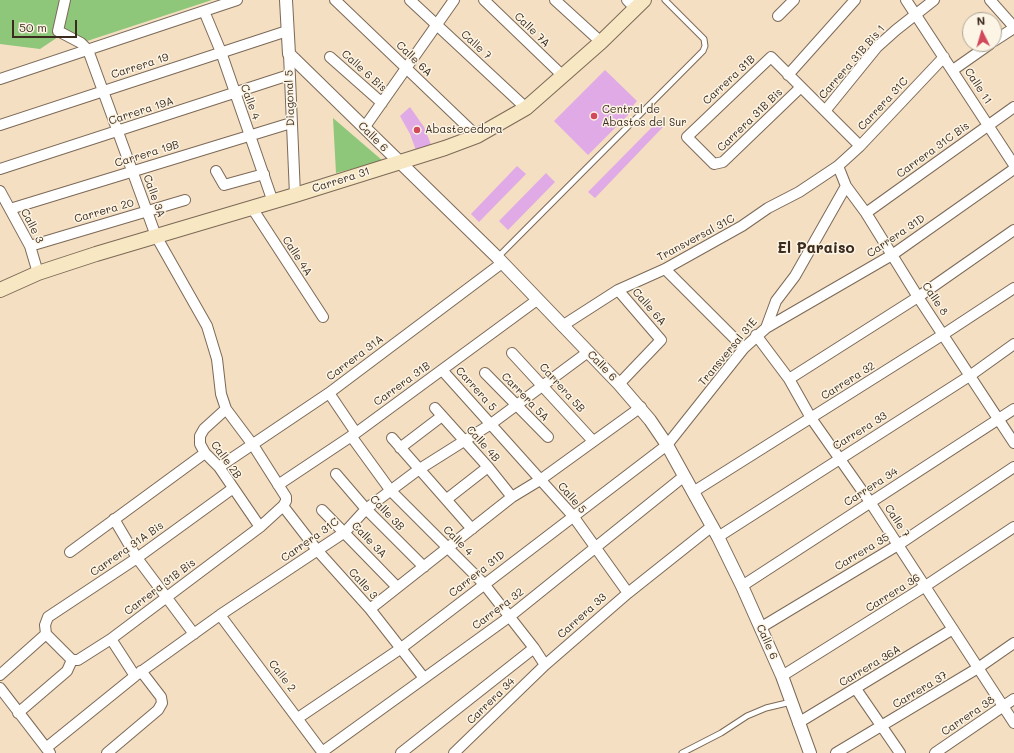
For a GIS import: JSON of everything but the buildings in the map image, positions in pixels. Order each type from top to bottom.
[{"type":"main road","name":"Carrera 31","points":[[0,290],[38,273],[156,236],[273,202],[477,136],[526,108],[601,42],[635,3]]},
{"type":"street","points":[[65,0],[58,31],[81,43],[88,50]]},
{"type":"street","points":[[0,79],[237,0]]},
{"type":"street","name":"Diagonal 5","points":[[286,0],[295,195]]},
{"type":"street","name":"Calle 6A","points":[[335,0],[477,136]]},
{"type":"street","name":"Calle 7","points":[[410,0],[526,108]]},
{"type":"street","points":[[364,128],[454,0]]},
{"type":"street","name":"Calle 7A","points":[[484,0],[564,76]]},
{"type":"street","points":[[555,0],[601,42]]},
{"type":"street","points":[[778,16],[794,0]]},
{"type":"street","name":"Carrera 31B Bis","points":[[788,75],[855,0]]},
{"type":"street","name":"Calle 11","points":[[906,0],[1014,165]]},
{"type":"street","name":"Carrera 31B Bis 1","points":[[825,111],[878,47],[896,30],[934,0]]},
{"type":"street","points":[[990,0],[1014,27],[1002,35]]},
{"type":"street","name":"Calle 4","points":[[204,11],[221,52],[273,202]]},
{"type":"street","name":"Carrera 19","points":[[0,125],[287,31]]},
{"type":"street","name":"Calle 3A","points":[[88,50],[156,236],[207,326],[218,359],[221,394],[226,409]]},
{"type":"street","points":[[953,70],[979,52]]},
{"type":"street","name":"Calle 6","points":[[289,54],[500,260],[641,407],[667,445],[683,477],[715,532],[742,586],[782,676],[790,702],[810,753]]},
{"type":"street","name":"Calle 6 Bis","points":[[330,57],[382,103]]},
{"type":"street","name":"Carrera 31B","points":[[714,164],[687,137],[771,57],[788,75]]},
{"type":"street","name":"Carrera 31C","points":[[838,166],[860,146],[944,57]]},
{"type":"street","name":"Carrera 19A","points":[[0,169],[118,132],[289,75]]},
{"type":"street","points":[[788,75],[860,146]]},
{"type":"street","name":"Carrera 31B Bis","points":[[714,164],[723,162],[801,87]]},
{"type":"street","name":"Carrera 31C Bis","points":[[866,213],[1014,107]]},
{"type":"street","name":"Carrera 19B","points":[[10,208],[291,123]]},
{"type":"street","name":"Calle 8","points":[[838,166],[846,186],[866,213],[918,297],[971,375],[1014,443]]},
{"type":"street","name":"Transversal 31C","points":[[562,326],[618,290],[665,268],[742,226],[768,208],[799,192],[838,166]]},
{"type":"street","name":"Carrera 31D","points":[[766,328],[892,255],[1014,169]]},
{"type":"street","points":[[216,171],[224,185],[264,174]]},
{"type":"street","name":"Transversal 31E","points":[[667,445],[744,348],[756,335],[766,328],[776,301],[795,276],[846,186]]},
{"type":"street","name":"Calle 3","points":[[0,190],[30,246],[38,273]]},
{"type":"street","name":"Carrera 20","points":[[30,246],[185,200]]},
{"type":"street","name":"Calle 4A","points":[[252,208],[323,317]]},
{"type":"street","points":[[789,379],[918,297],[1014,230]]},
{"type":"street","name":"Carrera 31A","points":[[219,467],[329,393],[500,260]]},
{"type":"street","points":[[665,268],[744,348]]},
{"type":"street","name":"Carrera 32","points":[[693,492],[944,334],[1014,288]]},
{"type":"street","name":"Calle 6A","points":[[618,290],[661,340],[619,384]]},
{"type":"street","name":"Carrera 31B","points":[[278,485],[353,434],[537,300]]},
{"type":"street","name":"Calle 7","points":[[756,335],[789,379],[811,418],[870,502],[1014,723]]},
{"type":"street","name":"Carrera 33","points":[[545,665],[628,593],[715,532],[839,459],[971,375],[1014,344]]},
{"type":"street","name":"Carrera 31C","points":[[48,751],[138,673],[220,615],[345,532],[366,509],[418,470],[465,442],[491,424],[588,352]]},
{"type":"street","name":"Carrera 5B","points":[[512,353],[543,385],[592,441]]},
{"type":"street","name":"Carrera 5","points":[[442,370],[491,424]]},
{"type":"street","name":"Carrera 5A","points":[[485,373],[548,437]]},
{"type":"street","name":"Calle 4","points":[[329,393],[353,434],[391,491],[484,584],[534,648],[545,665]]},
{"type":"street","points":[[370,609],[512,497],[540,480],[641,407]]},
{"type":"street","name":"Calle 4B","points":[[435,408],[488,466],[512,497]]},
{"type":"street","points":[[226,409],[253,445],[286,497],[283,506]]},
{"type":"street","name":"Calle 2B","points":[[226,409],[204,429],[200,436],[200,444],[205,453],[219,467],[232,489],[260,527]]},
{"type":"street","name":"Carrera 34","points":[[742,586],[1014,409]]},
{"type":"street","points":[[400,448],[442,416]]},
{"type":"street","name":"Calle 5","points":[[491,424],[573,516],[628,593]]},
{"type":"street","points":[[392,438],[418,470],[447,499],[472,529]]},
{"type":"street","name":"Carrera 31D","points":[[298,718],[400,648],[667,445]]},
{"type":"street","points":[[70,552],[205,453]]},
{"type":"street","points":[[447,499],[488,466]]},
{"type":"street","name":"Carrera 35","points":[[760,628],[898,545],[1014,467]]},
{"type":"street","name":"Calle 3B","points":[[336,474],[366,509],[424,567]]},
{"type":"street","name":"Carrera 32","points":[[323,752],[509,617],[683,477]]},
{"type":"street","name":"Carrera 31A Bis","points":[[46,634],[45,625],[48,617],[137,558],[232,489]]},
{"type":"street","name":"Carrera 31B Bis","points":[[72,660],[78,660],[111,640],[260,527],[283,506]]},
{"type":"street","name":"Calle 3","points":[[283,506],[317,550],[370,609],[424,678]]},
{"type":"street","name":"Calle 3A","points":[[322,510],[397,587]]},
{"type":"street","points":[[114,519],[137,558],[194,634]]},
{"type":"street","name":"Carrera 36","points":[[782,676],[924,587],[1014,527]]},
{"type":"street","name":"Calle 2","points":[[220,615],[323,752]]},
{"type":"street","name":"Carrera 36A","points":[[798,723],[953,629]]},
{"type":"street","points":[[0,675],[46,634],[72,660],[67,671],[18,712]]},
{"type":"street","points":[[108,753],[158,710],[162,703],[161,697],[138,673],[111,640]]},
{"type":"street","name":"Carrera 37","points":[[836,753],[882,727],[978,668],[1014,643]]},
{"type":"street","points":[[401,753],[534,648]]},
{"type":"street","name":"Carrera 34","points":[[454,753],[545,665]]},
{"type":"street","points":[[0,688],[48,751]]},
{"type":"street","points":[[856,689],[900,753]]},
{"type":"street","name":"Carrera 38","points":[[935,753],[1014,700]]},
{"type":"lane","points":[[500,260],[703,51],[705,46],[704,40],[665,0]]},
{"type":"lane","points":[[682,753],[721,733],[747,716],[766,708],[790,702]]},
{"type":"green space","points":[[0,0],[212,0],[81,43],[58,37],[40,49],[0,44]]},
{"type":"green space","points":[[333,118],[383,161],[336,173]]},
{"type":"place","name":"Central de Abastos del Sur","points":[[594,116]]},
{"type":"place","name":"Abastecedora","points":[[417,130]]},
{"type":"district","name":"El Paraiso","points":[[816,248]]}]
